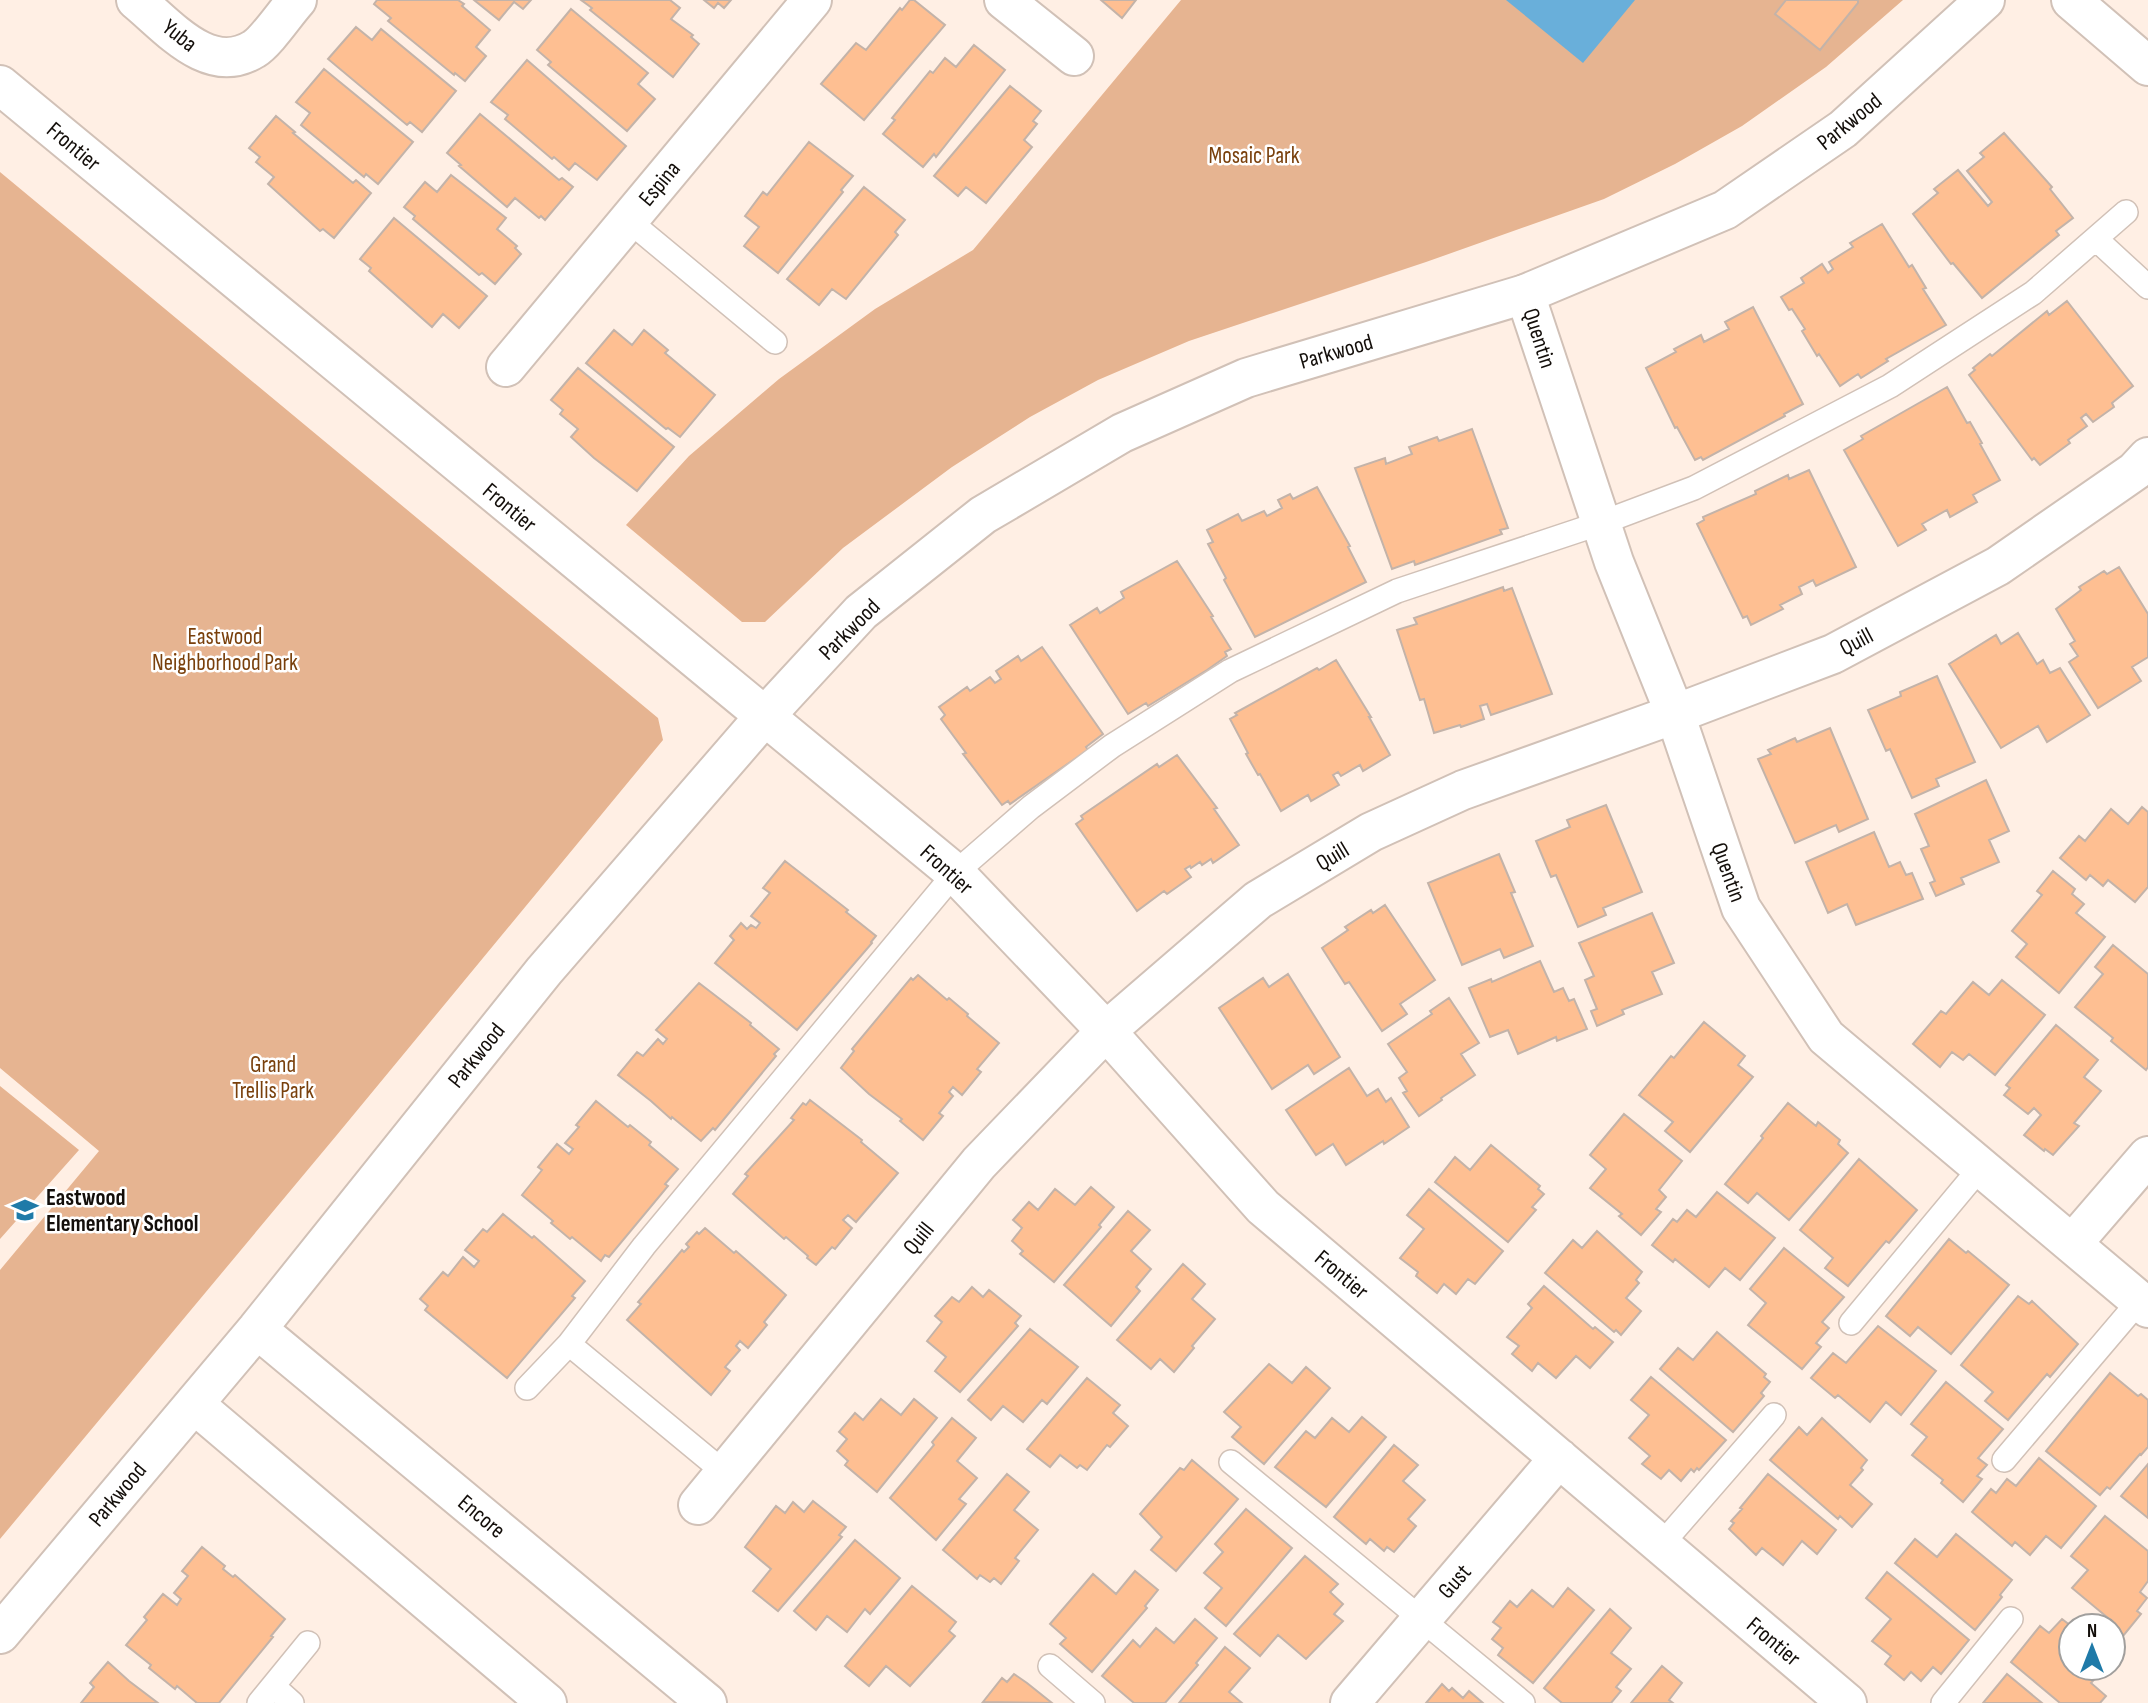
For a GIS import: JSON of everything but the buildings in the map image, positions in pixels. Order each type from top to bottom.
[{"type":"street","name":"Yuba","points":[[136,0],[200,53],[229,59],[256,48],[296,0]]},
{"type":"street","name":"Espina","points":[[506,366],[812,0]]},
{"type":"street","points":[[1004,0],[1074,56]]},
{"type":"street","name":"Parkwood","points":[[0,1634],[257,1329],[544,971],[764,717],[861,612],[982,515],[1122,433],[1246,378],[1525,294],[1725,210],[1843,129],[1985,0]]},
{"type":"street","points":[[2071,0],[2148,66]]},
{"type":"street","name":"Frontier","points":[[0,85],[955,873],[1106,1031],[1263,1207],[1847,1703]]},
{"type":"street","name":"Quentin","points":[[1525,294],[1601,523],[1675,714],[1741,908],[1826,1037],[2144,1304]]},
{"type":"street","name":"Quill","points":[[698,1505],[979,1163],[1106,1031],[1258,900],[1371,832],[1463,790],[1833,654],[1998,566],[2135,471],[2148,457]]},
{"type":"street","points":[[2072,1244],[2148,1156]]},
{"type":"street","name":"Encore","points":[[257,1329],[706,1703]]},
{"type":"street","points":[[194,1404],[547,1703]]},
{"type":"street","name":"Gust","points":[[1350,1703],[1559,1458]]},
{"type":"lane","points":[[527,1388],[569,1344],[644,1246],[955,873],[1031,807],[1102,754],[1230,671],[1397,592],[1601,523],[1694,488],[1890,386],[2033,293],[2126,212]]},
{"type":"lane","points":[[628,220],[775,342]]},
{"type":"lane","points":[[2096,239],[2148,287]]},
{"type":"lane","points":[[1851,1323],[1981,1167]]},
{"type":"lane","points":[[2004,1461],[2144,1304]]},
{"type":"lane","points":[[569,1344],[725,1473]]},
{"type":"lane","points":[[1661,1545],[1774,1415]]},
{"type":"lane","points":[[1231,1462],[1523,1703]]},
{"type":"lane","points":[[1943,1703],[2011,1619]]},
{"type":"lane","points":[[292,1703],[266,1695],[308,1643]]},
{"type":"lane","points":[[1051,1666],[1093,1703]]},
{"type":"green space","name":"Mosaic Park","points":[[1181,0],[1903,0],[1826,67],[1742,126],[1675,164],[1604,199],[1189,341],[1098,380],[1030,417],[952,467],[843,548],[765,622],[742,622],[626,525],[689,456],[779,379],[875,309],[973,250]]},
{"type":"green space","name":"Eastwood Neighborhood Park","points":[[0,172],[658,718],[663,740],[0,1539],[0,1270],[99,1151],[0,1068]]},
{"type":"green space","name":"Eastwood Elementary School","points":[[0,1086],[79,1150],[0,1239]]},
{"type":"water","points":[[1506,0],[1635,0],[1583,63]]},
{"type":"place","name":"Eastwood Elementary School","points":[[25,1210]]},
{"type":"park label","name":"Grand Trellis Park","points":[[273,1077]]}]
